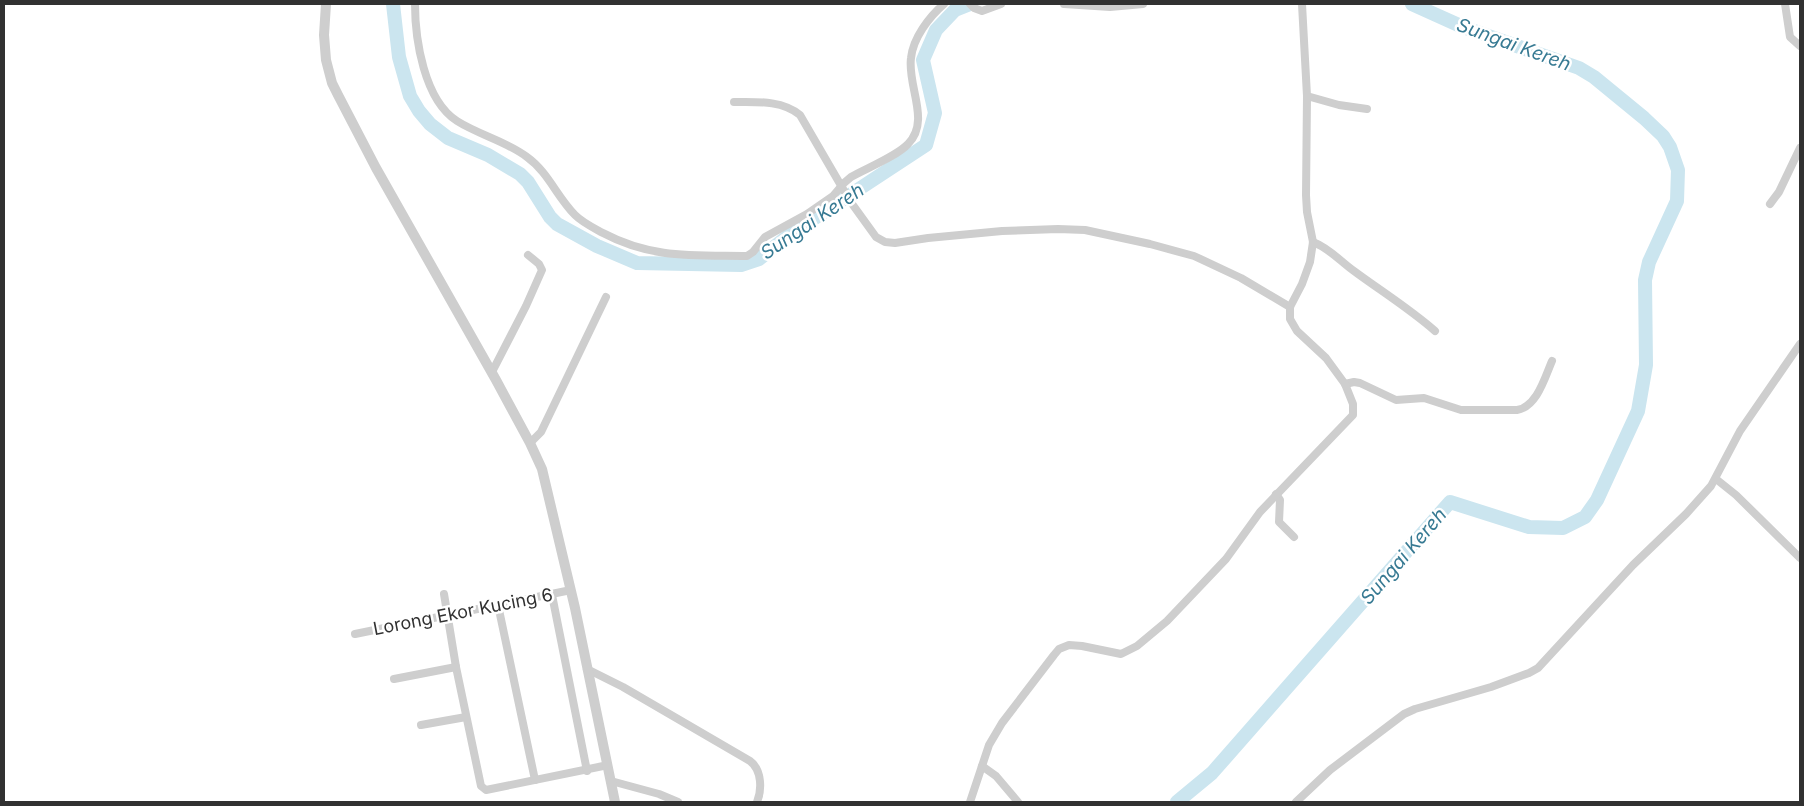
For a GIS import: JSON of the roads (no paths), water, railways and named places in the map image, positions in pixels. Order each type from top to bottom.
[{"type":"street","points":[[326,4],[324,35],[326,60],[332,83],[376,168],[492,372],[530,443],[544,474],[571,590],[615,802]]},
{"type":"street","points":[[415,4],[416,28],[422,56],[432,91],[442,108],[456,121],[514,148],[536,163],[559,196],[576,216],[618,241],[639,249],[674,254],[747,256],[753,252],[765,237],[807,214],[843,190]]},
{"type":"street","points":[[843,190],[844,183],[851,177],[897,152],[908,145],[912,139],[918,116],[910,58],[916,41],[926,24],[944,4]]},
{"type":"street","points":[[972,6],[984,11],[1000,4]]},
{"type":"street","points":[[1064,4],[1110,7],[1143,4]]},
{"type":"street","points":[[970,802],[989,746],[1002,723],[1059,649],[1074,645],[1121,654],[1137,646],[1167,620],[1226,559],[1252,522],[1276,494],[1353,415],[1353,404],[1345,384],[1326,358],[1293,325],[1290,319],[1290,307],[1302,284],[1310,262],[1313,242],[1307,212],[1306,195],[1307,96],[1302,4]]},
{"type":"street","points":[[1784,4],[1790,37],[1800,46]]},
{"type":"street","points":[[1307,96],[1339,105],[1367,109]]},
{"type":"street","points":[[734,102],[766,102],[786,107],[798,113],[850,201],[876,237],[888,243],[1002,231],[1085,230],[1194,256],[1241,278],[1290,307]]},
{"type":"street","points":[[1770,204],[1779,192],[1800,148]]},
{"type":"street","points":[[1313,242],[1326,249],[1435,331]]},
{"type":"street","points":[[492,372],[542,270],[539,264],[528,255]]},
{"type":"street","points":[[530,443],[541,432],[606,297]]},
{"type":"street","points":[[1296,802],[1330,770],[1404,714],[1415,709],[1491,687],[1536,670],[1633,565],[1700,500],[1716,479],[1740,431],[1800,344]]},
{"type":"street","points":[[1345,384],[1360,383],[1396,400],[1424,398],[1461,410],[1517,410],[1523,409],[1531,402],[1552,361]]},
{"type":"street","points":[[1716,479],[1736,495],[1800,558]]},
{"type":"street","points":[[1276,494],[1280,500],[1280,522],[1294,537]]},
{"type":"street","name":"Lorong Ekor Kucing 6","points":[[355,634],[571,590]]},
{"type":"street","points":[[444,594],[466,718],[483,789],[587,771],[608,765]]},
{"type":"street","points":[[552,595],[587,771]]},
{"type":"street","points":[[498,605],[535,780]]},
{"type":"street","points":[[394,679],[456,667]]},
{"type":"street","points":[[587,669],[623,687],[750,761],[756,767],[759,775],[760,793],[757,802]]},
{"type":"street","points":[[421,725],[466,718]]},
{"type":"street","points":[[982,766],[996,776],[1018,802]]},
{"type":"street","points":[[612,781],[659,794],[678,802]]},
{"type":"waterway","name":"Sungai Kereh","points":[[393,4],[399,57],[410,96],[419,111],[430,124],[448,138],[488,155],[520,174],[528,182],[550,217],[557,224],[597,246],[637,263],[741,265],[759,259],[792,233],[926,145],[935,113],[923,60],[936,30],[955,10],[970,4]]},
{"type":"waterway","name":"Sungai Kereh","points":[[1177,802],[1212,773],[1450,502],[1529,527],[1563,528],[1585,517],[1597,500],[1638,411],[1646,365],[1645,280],[1649,262],[1677,201],[1678,170],[1670,147],[1663,136],[1644,118],[1594,77],[1579,68],[1463,27],[1412,4]]}]
